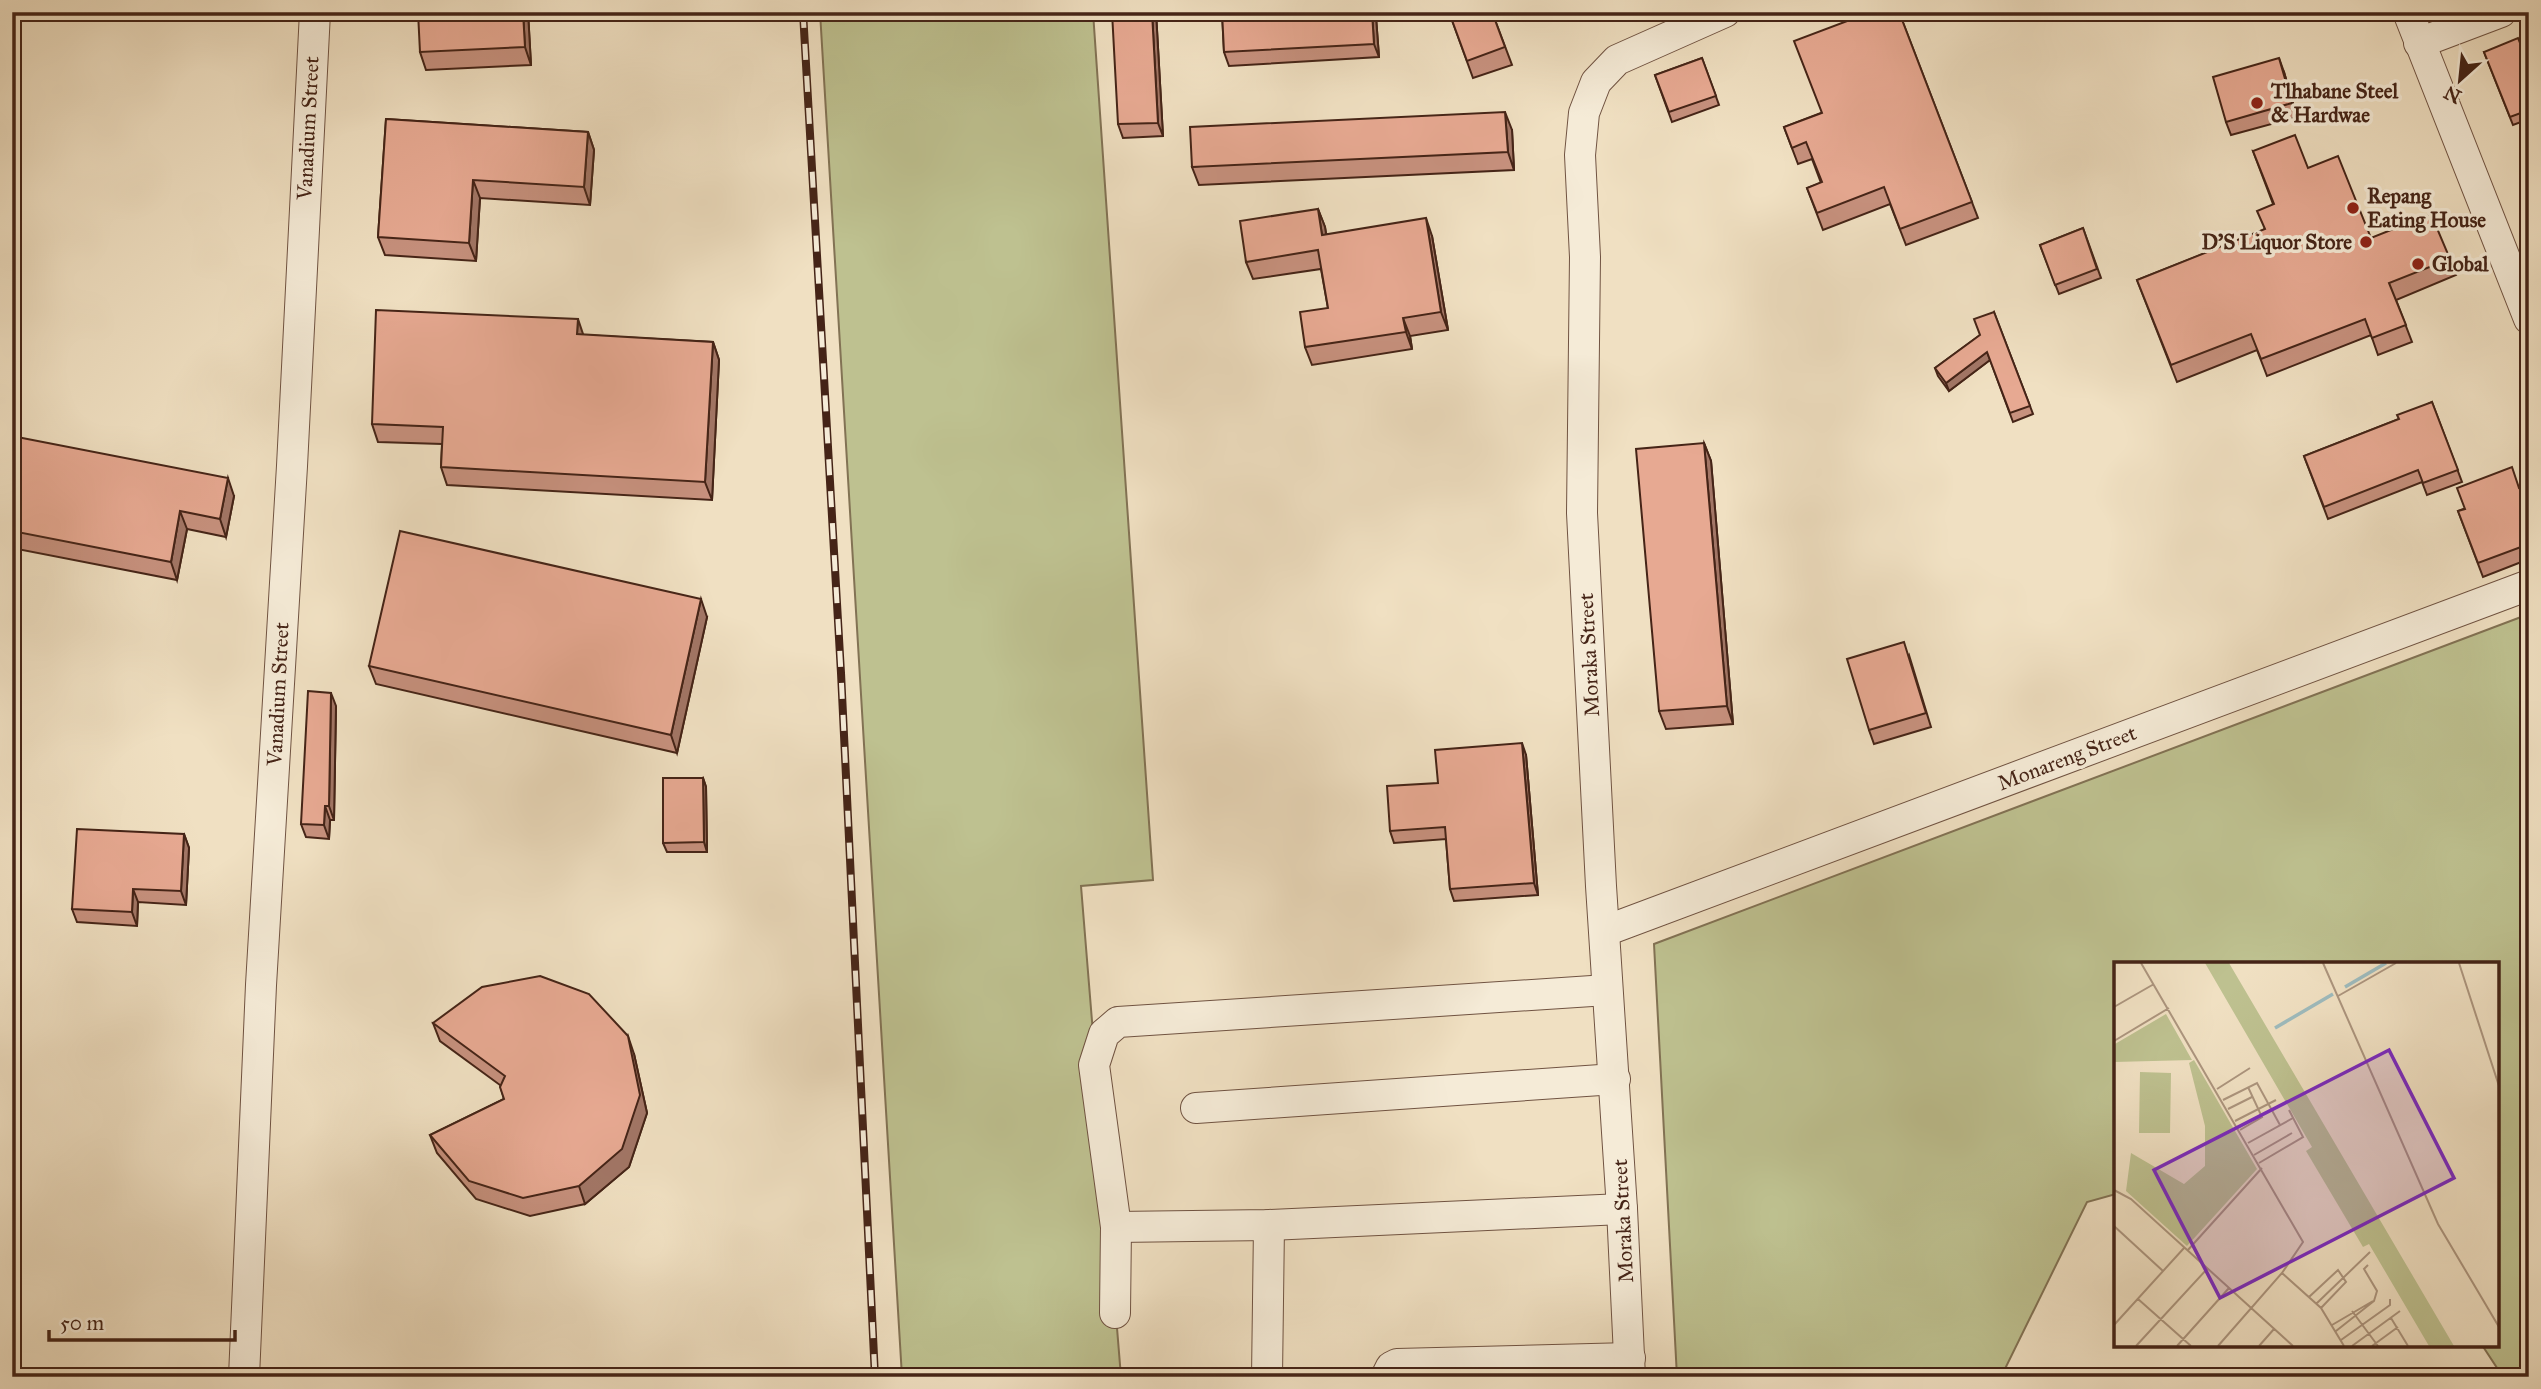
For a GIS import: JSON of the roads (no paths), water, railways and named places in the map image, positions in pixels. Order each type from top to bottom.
[{"type":"street","name":"Vanadium Street","points":[[244,1377],[261,985],[315,12]]},
{"type":"street","name":"Moraka Street","points":[[1630,1367],[1582,513],[1585,257],[1580,155],[1584,113],[1596,82],[1617,60],[1725,12]]},
{"type":"street","points":[[2408,12],[2527,312]]},
{"type":"street","points":[[2419,43],[2501,12]]},
{"type":"street","name":"Monareng Street","points":[[1605,930],[2529,585]]},
{"type":"street","points":[[1115,1313],[1116,1227],[1094,1065],[1104,1034],[1118,1022],[1607,990]]},
{"type":"street","points":[[1196,1108],[1615,1079]]},
{"type":"street","points":[[1116,1227],[1269,1225],[1622,1209]]},
{"type":"street","points":[[1267,1377],[1269,1225]]},
{"type":"street","points":[[1386,1377],[1391,1367],[1397,1364],[1630,1367]]},
{"type":"railway","points":[[803,12],[841,673],[875,1377]]},
{"type":"place","name":"Tlhabane Steel & Hardwae","points":[[2257,103]]},
{"type":"place","name":"Repang Eating House","points":[[2353,208]]},
{"type":"place","name":"D'S Liquor Store","points":[[2366,242]]},
{"type":"place","name":"Global","points":[[2418,264]]}]
